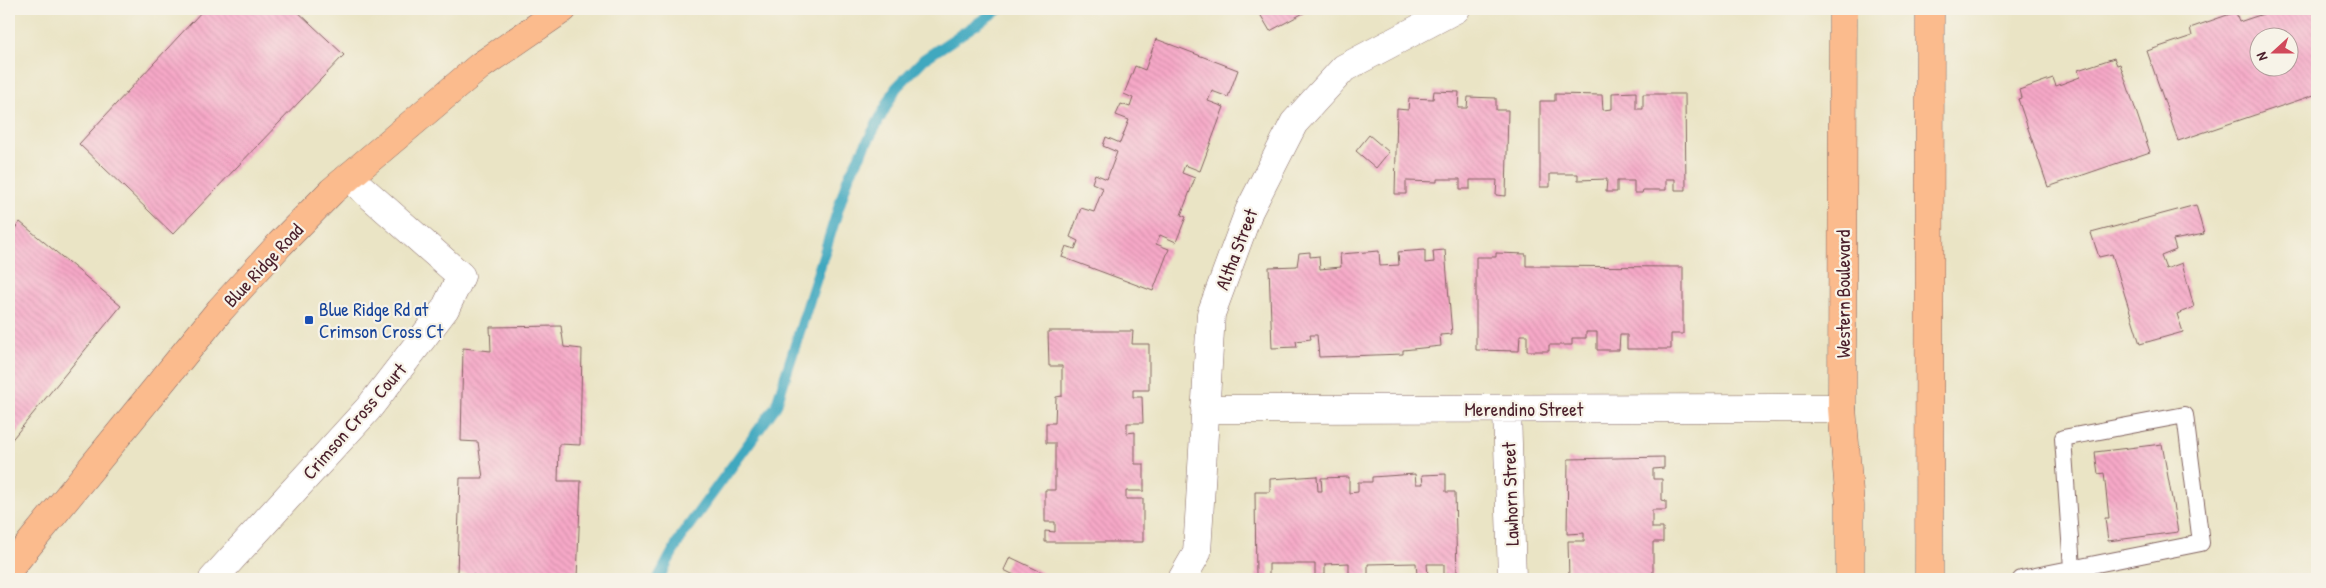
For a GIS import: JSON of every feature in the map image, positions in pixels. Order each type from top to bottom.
[{"type":"main road","name":"Blue Ridge Road","points":[[9,568],[220,310],[280,244],[332,191],[480,66],[563,9]]},
{"type":"main road","name":"Western Boulevard","points":[[1843,9],[1842,408],[1850,505],[1850,579]]},
{"type":"main road","points":[[1929,579],[1930,9]]},
{"type":"street","name":"Altha Street","points":[[1182,579],[1197,553],[1211,314],[1249,211],[1294,123],[1344,68],[1456,9]]},
{"type":"street","name":"Crimson Cross Court","points":[[213,579],[368,409],[445,310],[461,276],[349,177]]},
{"type":"street","name":"Merendino Street","points":[[1205,409],[1842,408]]},
{"type":"street","name":"Lawhorn Street","points":[[1507,410],[1512,579]]},
{"type":"lane","points":[[2021,579],[2200,543],[2185,415],[2063,438],[2072,568]]},
{"type":"building","points":[[204,9],[295,9],[344,55],[173,234],[79,144]]},
{"type":"building","points":[[1257,9],[1311,9],[1270,31]]},
{"type":"building","points":[[2265,9],[2317,9],[2317,94],[2178,141],[2147,51],[2192,36],[2190,28],[2236,12],[2239,22],[2266,13]]},
{"type":"building","points":[[1156,39],[1238,70],[1228,97],[1212,91],[1208,101],[1224,107],[1200,171],[1185,165],[1182,173],[1195,178],[1181,215],[1186,217],[1176,242],[1160,235],[1156,244],[1169,249],[1153,291],[1062,257],[1066,246],[1075,249],[1078,241],[1070,237],[1081,208],[1094,212],[1103,188],[1092,183],[1095,174],[1107,179],[1117,152],[1103,146],[1106,137],[1120,143],[1129,120],[1116,115],[1121,104],[1130,107],[1133,98],[1124,94],[1135,66],[1145,70]]},
{"type":"building","points":[[2114,58],[2117,65],[2120,64],[2150,152],[2048,187],[2018,99],[2021,98],[2019,90],[2053,78],[2056,86],[2080,77],[2078,70]]},
{"type":"building","points":[[1434,91],[1459,92],[1458,108],[1467,108],[1468,97],[1496,98],[1496,110],[1508,110],[1506,196],[1496,195],[1497,180],[1470,180],[1470,189],[1460,189],[1460,179],[1437,179],[1437,182],[1406,181],[1406,194],[1395,194],[1397,109],[1408,110],[1409,98],[1433,99]]},
{"type":"building","points":[[1636,92],[1636,109],[1643,109],[1643,94],[1685,94],[1686,190],[1675,190],[1675,179],[1666,179],[1666,190],[1643,190],[1642,193],[1634,193],[1634,181],[1617,181],[1617,192],[1606,192],[1607,179],[1578,180],[1578,174],[1550,174],[1550,187],[1540,187],[1540,101],[1555,101],[1555,94],[1602,95],[1603,110],[1612,109],[1612,93]]},
{"type":"building","points":[[1369,135],[1389,152],[1376,168],[1356,151]]},
{"type":"building","points":[[2196,205],[2204,234],[2173,240],[2176,250],[2161,256],[2166,269],[2182,263],[2194,307],[2177,314],[2183,332],[2140,344],[2112,254],[2099,257],[2091,233]]},
{"type":"building","points":[[20,222],[121,306],[9,443],[9,236]]},
{"type":"building","points":[[1425,250],[1425,263],[1434,262],[1433,251],[1445,250],[1452,334],[1440,335],[1441,346],[1403,350],[1403,354],[1319,357],[1317,335],[1310,335],[1311,339],[1296,341],[1297,347],[1272,348],[1269,267],[1297,266],[1299,253],[1310,252],[1310,257],[1319,256],[1320,269],[1341,267],[1340,254],[1379,251],[1380,266],[1399,265],[1398,252]]},
{"type":"building","points":[[1496,253],[1526,254],[1526,266],[1683,267],[1683,334],[1671,334],[1671,349],[1627,349],[1627,335],[1620,335],[1619,350],[1597,350],[1597,332],[1586,332],[1586,338],[1572,338],[1572,345],[1549,345],[1549,351],[1527,351],[1527,335],[1520,335],[1519,351],[1476,350],[1476,257],[1496,257]]},
{"type":"building","points":[[561,326],[564,347],[582,349],[580,445],[559,444],[558,481],[581,481],[577,578],[474,579],[474,575],[457,574],[460,478],[483,478],[478,442],[461,441],[463,348],[491,351],[490,327]]},
{"type":"building","points":[[1048,331],[1133,331],[1132,344],[1149,344],[1149,390],[1133,390],[1133,397],[1142,397],[1143,423],[1127,423],[1127,433],[1135,432],[1135,464],[1144,464],[1144,491],[1126,491],[1126,499],[1143,499],[1143,542],[1045,542],[1045,531],[1055,532],[1055,522],[1045,522],[1045,490],[1055,490],[1055,443],[1046,443],[1046,423],[1055,423],[1056,397],[1062,396],[1062,366],[1049,366]]},
{"type":"building","points":[[2162,444],[2178,532],[2108,541],[2105,518],[2109,518],[2104,473],[2098,474],[2095,452]]},
{"type":"building","points":[[1664,457],[1664,468],[1653,469],[1653,479],[1662,479],[1662,500],[1666,501],[1666,510],[1652,510],[1652,528],[1663,528],[1663,542],[1653,542],[1653,579],[1569,579],[1568,541],[1584,541],[1584,533],[1567,534],[1568,459]]},
{"type":"building","points":[[1415,474],[1416,484],[1423,484],[1422,475],[1446,474],[1446,492],[1455,492],[1457,576],[1444,576],[1444,564],[1427,564],[1428,575],[1417,575],[1416,563],[1368,564],[1368,576],[1349,577],[1349,563],[1325,564],[1325,575],[1315,576],[1315,564],[1269,564],[1269,577],[1256,577],[1255,492],[1270,492],[1270,479],[1317,476],[1318,491],[1322,491],[1321,478],[1349,477],[1349,493],[1358,492],[1358,482],[1372,482],[1372,477]]},
{"type":"building","points":[[1010,557],[1056,579],[1017,579],[1018,577],[1004,570]]},
{"type":"waterway","points":[[658,579],[682,535],[776,406],[848,178],[896,88],[924,59],[999,9]]},
{"type":"place","name":"Blue Ridge Rd at Crimson Cross Ct","points":[[309,320]]}]
